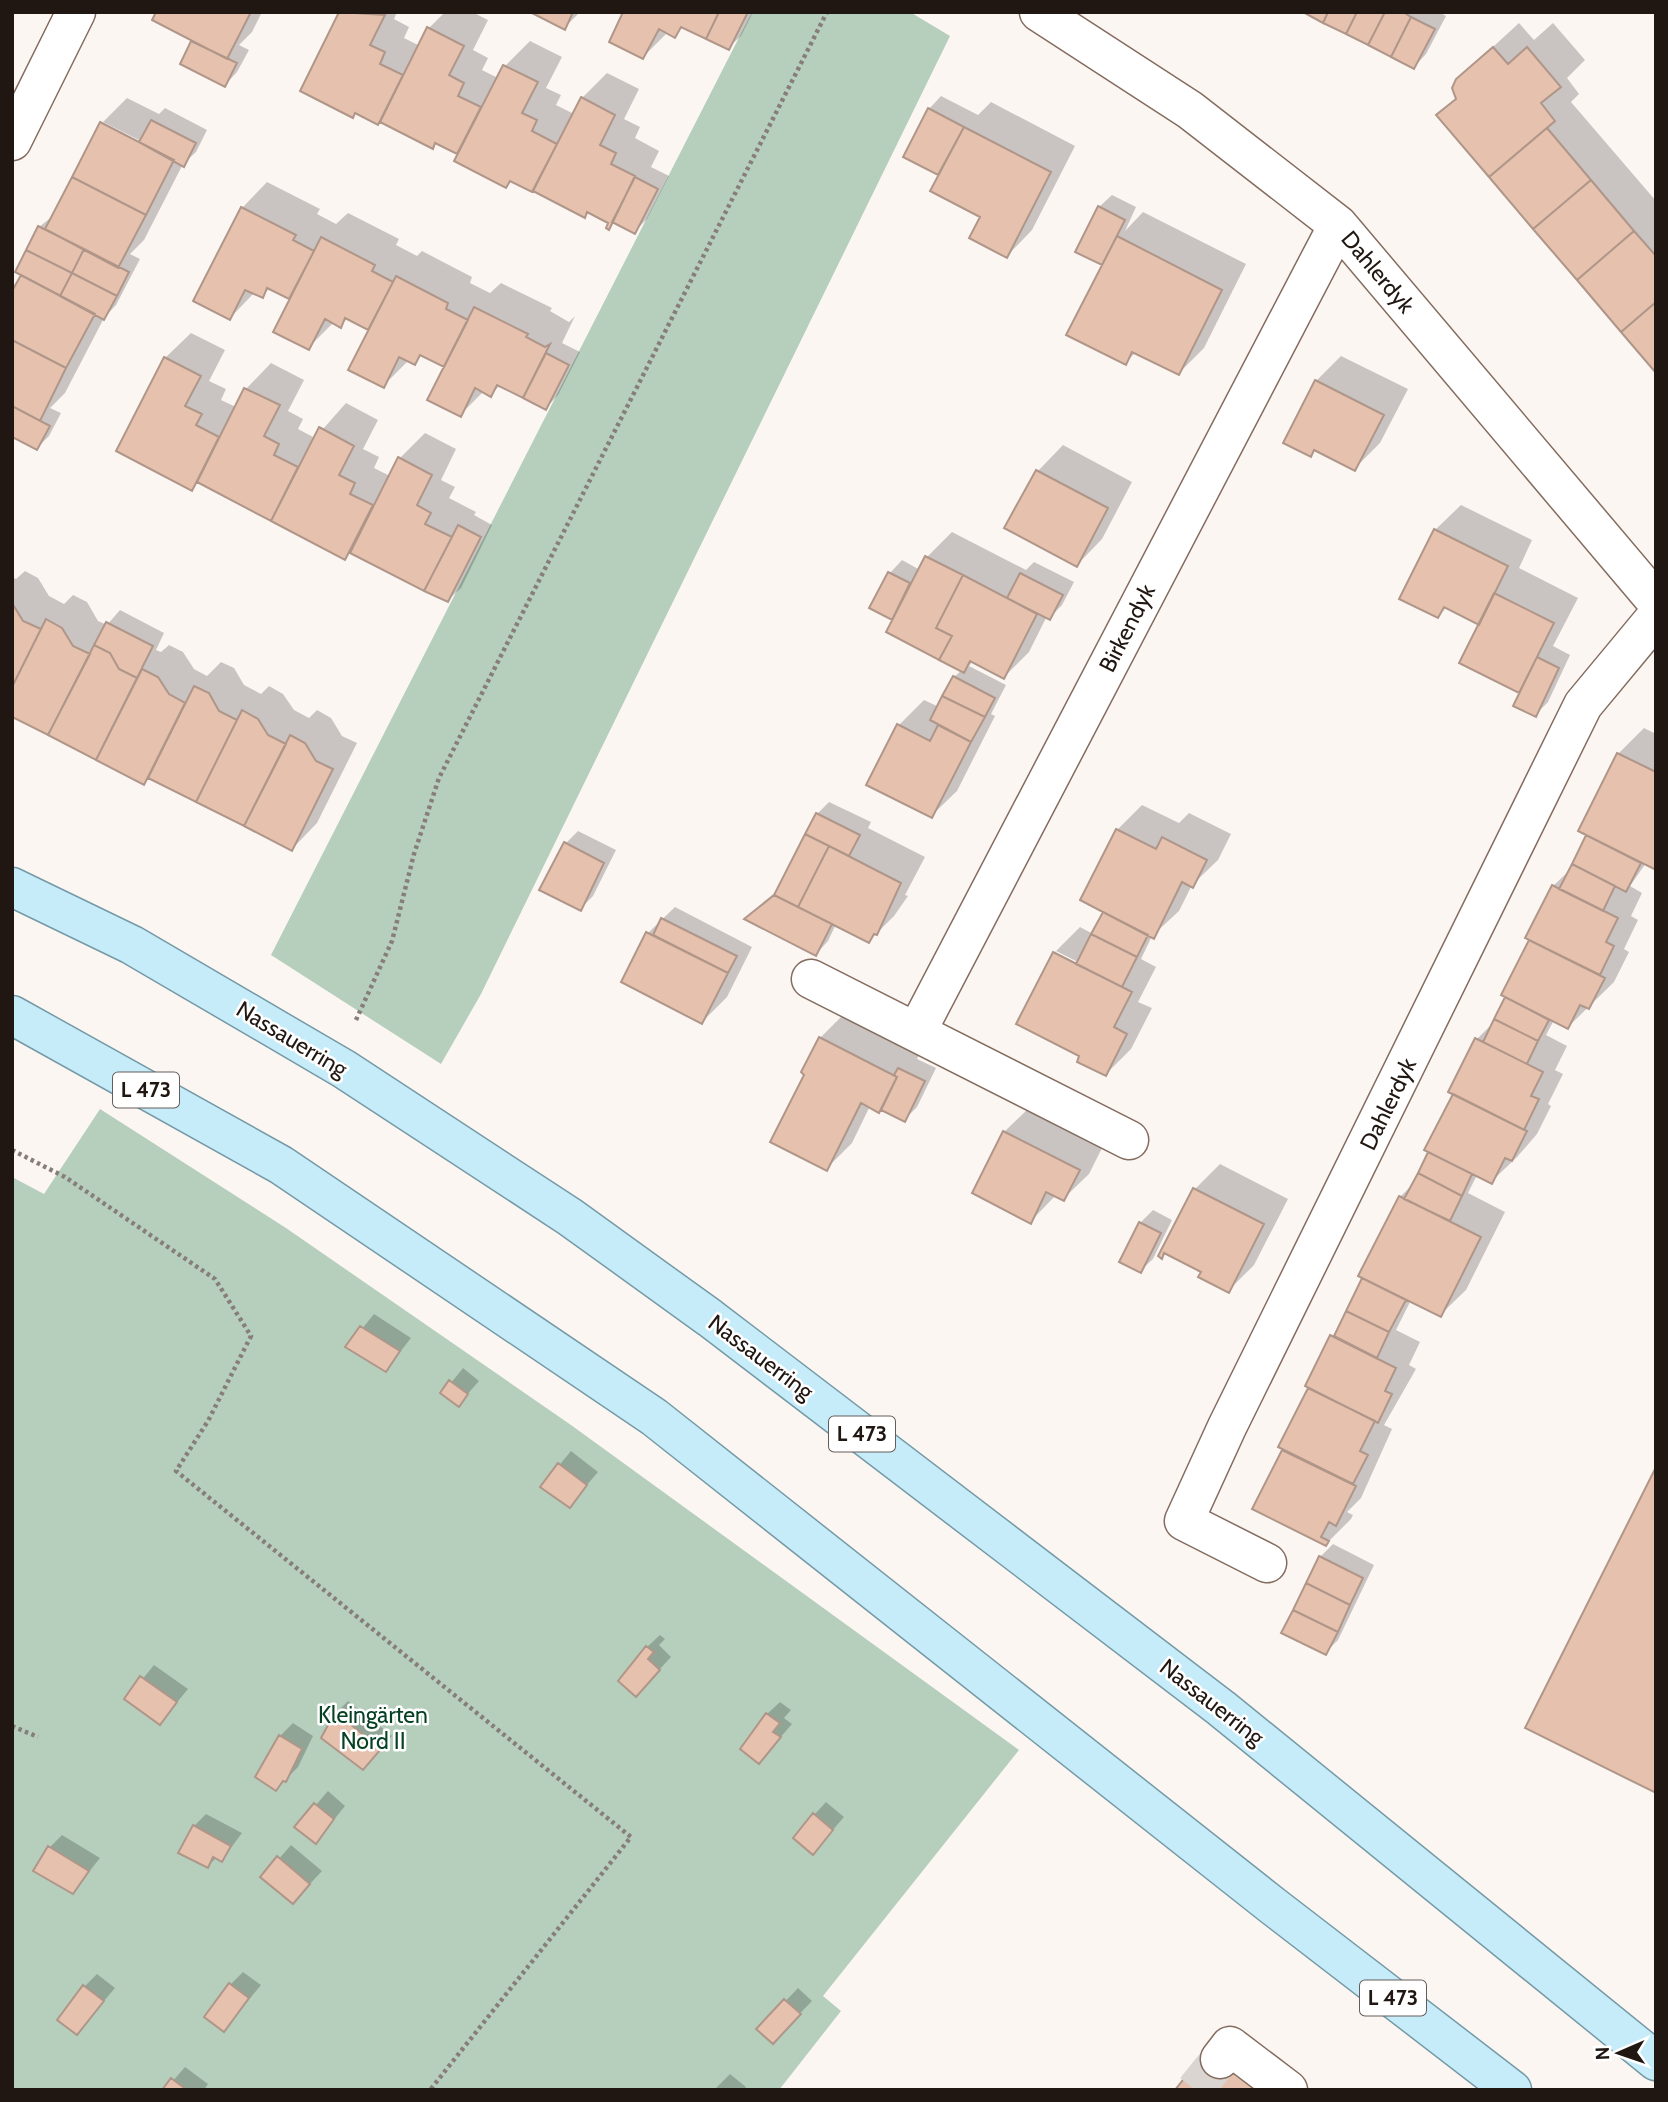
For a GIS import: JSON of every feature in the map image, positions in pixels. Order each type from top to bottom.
[{"type":"main road","name":"Nassauerring","points":[[12,887],[132,945],[344,1069],[570,1217],[710,1318],[1221,1708],[1656,2061]]},
{"type":"main road","name":"L 473","points":[[12,1015],[281,1166],[654,1417],[1262,1898],[1512,2090]]},
{"type":"street","points":[[12,141],[76,12]]},
{"type":"street","name":"Dahlerdyk","points":[[1039,12],[1190,110],[1338,225],[1656,601]]},
{"type":"street","name":"Birkendyk","points":[[917,1031],[1338,225]]},
{"type":"street","name":"Dahlerdyk","points":[[1268,1563],[1184,1521],[1227,1427],[1583,705],[1656,617]]},
{"type":"street","points":[[811,979],[1129,1140]]},
{"type":"street","points":[[1220,2059],[1230,2046],[1288,2090]]},
{"type":"path","points":[[353,1027],[393,941],[414,853],[439,778],[827,12]]},
{"type":"path","points":[[12,1150],[65,1177],[215,1279],[251,1336],[208,1421],[176,1471],[631,1838],[430,2090]]},
{"type":"path","points":[[12,1726],[38,1737]]},
{"type":"green space","points":[[752,12],[910,12],[950,36],[481,994],[441,1064],[271,955]]},
{"type":"green space","name":"Kleingärten Nord II","points":[[100,1109],[286,1228],[571,1425],[1019,1750],[823,1996],[841,2011],[779,2090],[12,2090],[12,1177],[44,1194]]},
{"type":"building","points":[[156,12],[251,12],[227,59],[152,20]]},
{"type":"building","points":[[339,12],[385,15],[370,45],[385,52],[380,64],[403,75],[378,125],[355,113],[353,118],[300,91]]},
{"type":"building","points":[[530,12],[573,12],[565,30]]},
{"type":"building","points":[[623,12],[719,12],[706,39],[681,27],[675,38],[659,29],[643,59],[609,42]]},
{"type":"building","points":[[719,12],[748,12],[729,50],[706,39]]},
{"type":"building","points":[[1303,12],[1328,12],[1323,23]]},
{"type":"building","points":[[1328,12],[1357,12],[1346,34],[1323,23]]},
{"type":"building","points":[[1357,12],[1385,12],[1368,45],[1346,34]]},
{"type":"building","points":[[1385,12],[1403,12],[1411,17],[1391,57],[1368,45]]},
{"type":"building","points":[[1411,17],[1435,29],[1414,69],[1391,57]]},
{"type":"building","points":[[427,27],[464,46],[449,75],[464,83],[458,96],[481,107],[457,154],[435,143],[433,149],[380,122]]},
{"type":"building","points":[[191,41],[237,63],[225,87],[180,64]]},
{"type":"building","points":[[1493,47],[1508,64],[1527,47],[1561,87],[1541,103],[1555,121],[1489,177],[1436,115],[1456,99],[1452,88],[1456,79]]},
{"type":"building","points":[[503,65],[538,82],[522,113],[537,120],[532,131],[557,144],[532,192],[510,181],[506,188],[454,161]]},
{"type":"building","points":[[581,97],[615,115],[600,145],[616,153],[611,164],[635,176],[609,230],[606,228],[608,223],[587,212],[585,218],[533,191]]},
{"type":"building","points":[[928,108],[964,127],[938,175],[903,157]]},
{"type":"building","points":[[151,120],[196,143],[184,167],[139,142]]},
{"type":"building","points":[[100,122],[174,160],[146,215],[72,177]]},
{"type":"building","points":[[964,127],[1051,172],[1007,258],[969,238],[980,217],[930,191]]},
{"type":"building","points":[[1547,128],[1591,180],[1533,229],[1489,177]]},
{"type":"building","points":[[72,177],[146,215],[118,268],[45,229]]},
{"type":"building","points":[[635,177],[658,189],[635,234],[612,222]]},
{"type":"building","points":[[1591,180],[1634,231],[1577,280],[1533,229]]},
{"type":"building","points":[[1098,206],[1125,220],[1102,265],[1075,252]]},
{"type":"building","points":[[241,207],[296,235],[293,240],[314,251],[289,299],[267,288],[263,298],[245,290],[230,320],[193,301]]},
{"type":"building","points":[[38,226],[84,249],[72,273],[26,250]]},
{"type":"building","points":[[1634,231],[1656,256],[1656,302],[1621,332],[1577,280]]},
{"type":"building","points":[[1117,236],[1222,290],[1179,375],[1132,352],[1126,365],[1066,335]]},
{"type":"building","points":[[321,237],[375,265],[372,271],[393,282],[368,330],[345,318],[341,328],[325,319],[309,350],[273,332]]},
{"type":"building","points":[[84,249],[129,272],[117,296],[72,273]]},
{"type":"building","points":[[26,250],[72,273],[60,296],[15,272]]},
{"type":"building","points":[[72,273],[117,296],[104,320],[60,296]]},
{"type":"building","points":[[21,275],[95,314],[66,368],[12,340],[12,291]]},
{"type":"building","points":[[396,276],[448,303],[446,309],[468,320],[444,367],[420,355],[415,365],[399,357],[384,388],[348,370]]},
{"type":"building","points":[[1656,302],[1656,373],[1621,332]]},
{"type":"building","points":[[474,307],[528,334],[526,337],[545,347],[550,344],[523,398],[497,385],[491,397],[475,388],[461,417],[427,400]]},
{"type":"building","points":[[12,340],[66,368],[40,421],[12,406]]},
{"type":"building","points":[[546,353],[569,365],[546,410],[523,398]]},
{"type":"building","points":[[164,357],[201,376],[185,406],[202,414],[196,425],[219,437],[192,491],[116,451]]},
{"type":"building","points":[[1315,380],[1384,415],[1355,471],[1314,450],[1311,457],[1283,443]]},
{"type":"building","points":[[244,388],[280,405],[264,436],[279,444],[274,455],[298,467],[271,521],[197,482]]},
{"type":"building","points":[[12,406],[50,426],[37,450],[12,437]]},
{"type":"building","points":[[319,427],[354,446],[339,475],[355,483],[350,494],[373,505],[345,560],[271,521]]},
{"type":"building","points":[[398,457],[432,475],[417,505],[431,513],[425,524],[452,537],[424,591],[350,553]]},
{"type":"building","points":[[1036,470],[1108,508],[1077,567],[1004,528]]},
{"type":"building","points":[[458,525],[481,537],[448,602],[424,591]]},
{"type":"building","points":[[1434,529],[1508,566],[1479,625],[1444,607],[1438,618],[1399,599]]},
{"type":"building","points":[[925,556],[963,575],[936,628],[952,636],[939,660],[886,632]]},
{"type":"building","points":[[888,572],[910,583],[892,620],[869,608]]},
{"type":"building","points":[[1020,573],[1063,595],[1050,620],[1007,598]]},
{"type":"building","points":[[963,575],[1037,614],[1004,679],[970,661],[964,673],[939,660],[952,636],[936,628]]},
{"type":"building","points":[[1494,593],[1554,623],[1519,693],[1459,663]]},
{"type":"building","points":[[12,603],[23,621],[41,629],[12,687]]},
{"type":"building","points":[[46,619],[62,628],[73,646],[90,654],[48,735],[12,717],[12,687]]},
{"type":"building","points":[[106,622],[153,646],[137,678],[119,669],[110,653],[94,645]]},
{"type":"building","points":[[94,645],[110,653],[119,669],[137,678],[96,760],[48,735]]},
{"type":"building","points":[[1537,657],[1559,668],[1536,717],[1513,706]]},
{"type":"building","points":[[142,669],[158,677],[169,694],[185,703],[144,785],[96,760]]},
{"type":"building","points":[[953,676],[995,698],[985,717],[942,696]]},
{"type":"building","points":[[194,686],[209,693],[219,711],[237,720],[196,802],[148,778]]},
{"type":"building","points":[[942,696],[985,717],[971,742],[930,720]]},
{"type":"building","points":[[242,710],[258,719],[268,735],[286,744],[244,826],[196,802]]},
{"type":"building","points":[[897,724],[930,741],[938,725],[971,742],[932,818],[866,785]]},
{"type":"building","points":[[290,735],[305,743],[316,761],[333,769],[292,851],[244,826]]},
{"type":"building","points":[[1617,753],[1656,772],[1656,870],[1578,831]]},
{"type":"building","points":[[816,813],[860,835],[849,856],[805,834]]},
{"type":"building","points":[[1116,829],[1156,849],[1162,837],[1207,860],[1193,888],[1182,882],[1154,939],[1080,900]]},
{"type":"building","points":[[805,834],[829,846],[798,907],[774,895]]},
{"type":"building","points":[[1586,835],[1641,863],[1626,892],[1572,864]]},
{"type":"building","points":[[564,842],[604,863],[581,911],[539,890]]},
{"type":"building","points":[[829,846],[901,883],[877,935],[874,934],[869,943],[798,907]]},
{"type":"building","points":[[1572,864],[1615,886],[1603,911],[1559,889]]},
{"type":"building","points":[[1552,885],[1618,918],[1606,942],[1614,946],[1600,975],[1525,938]]},
{"type":"building","points":[[774,895],[832,924],[816,956],[744,919]]},
{"type":"building","points":[[1103,912],[1148,935],[1137,957],[1091,934]]},
{"type":"building","points":[[661,918],[737,956],[728,973],[653,935]]},
{"type":"building","points":[[646,932],[728,973],[702,1024],[621,982]]},
{"type":"building","points":[[1091,934],[1137,957],[1122,987],[1076,964]]},
{"type":"building","points":[[1529,940],[1605,978],[1589,1009],[1580,1005],[1568,1029],[1501,995]]},
{"type":"building","points":[[1053,952],[1132,992],[1114,1027],[1127,1034],[1106,1076],[1077,1062],[1079,1056],[1016,1024]]},
{"type":"building","points":[[1505,997],[1549,1020],[1538,1041],[1494,1019]]},
{"type":"building","points":[[1494,1019],[1538,1041],[1527,1064],[1483,1042]]},
{"type":"building","points":[[819,1037],[897,1077],[879,1113],[861,1103],[827,1171],[770,1142],[804,1075],[801,1072]]},
{"type":"building","points":[[1475,1038],[1543,1072],[1531,1096],[1539,1099],[1524,1130],[1448,1092]]},
{"type":"building","points":[[898,1068],[925,1081],[905,1122],[881,1110],[897,1077],[894,1075]]},
{"type":"building","points":[[1453,1094],[1527,1131],[1512,1161],[1505,1158],[1492,1184],[1424,1150]]},
{"type":"building","points":[[1003,1131],[1080,1170],[1064,1201],[1046,1192],[1031,1224],[972,1193]]},
{"type":"building","points":[[1428,1152],[1472,1174],[1462,1196],[1418,1173]]},
{"type":"building","points":[[1418,1173],[1462,1196],[1450,1221],[1404,1199]]},
{"type":"building","points":[[1193,1188],[1264,1224],[1229,1293],[1198,1277],[1201,1272],[1164,1253],[1162,1259],[1158,1256]]},
{"type":"building","points":[[1399,1196],[1481,1237],[1441,1317],[1358,1276]]},
{"type":"building","points":[[1139,1222],[1161,1233],[1141,1273],[1119,1262]]},
{"type":"building","points":[[1362,1278],[1406,1300],[1389,1332],[1346,1311]]},
{"type":"building","points":[[1346,1311],[1389,1332],[1377,1358],[1334,1336]]},
{"type":"building","points":[[360,1326],[400,1351],[386,1372],[345,1347]]},
{"type":"building","points":[[1330,1335],[1396,1368],[1385,1391],[1392,1394],[1378,1423],[1305,1386]]},
{"type":"building","points":[[449,1380],[468,1394],[459,1407],[440,1393]]},
{"type":"building","points":[[1308,1388],[1375,1421],[1360,1451],[1368,1455],[1353,1484],[1278,1447]]},
{"type":"building","points":[[1282,1450],[1356,1486],[1336,1526],[1329,1522],[1321,1537],[1329,1541],[1326,1546],[1252,1509]]},
{"type":"building","points":[[558,1463],[587,1485],[570,1508],[540,1487]]},
{"type":"building","points":[[1656,1467],[1656,1793],[1525,1728]]},
{"type":"building","points":[[1319,1556],[1363,1578],[1350,1605],[1306,1583]]},
{"type":"building","points":[[1306,1583],[1350,1605],[1338,1632],[1293,1610]]},
{"type":"building","points":[[1293,1610],[1338,1632],[1326,1655],[1281,1633]]},
{"type":"building","points":[[646,1646],[654,1652],[648,1659],[660,1670],[636,1697],[618,1681]]},
{"type":"building","points":[[140,1676],[177,1702],[160,1725],[124,1699]]},
{"type":"building","points":[[335,1712],[381,1749],[363,1770],[321,1738]]},
{"type":"building","points":[[766,1713],[780,1723],[773,1732],[781,1737],[759,1764],[740,1749]]},
{"type":"building","points":[[279,1735],[302,1749],[286,1782],[283,1781],[276,1791],[255,1777]]},
{"type":"building","points":[[314,1803],[334,1819],[316,1844],[294,1827]]},
{"type":"building","points":[[813,1813],[833,1830],[813,1855],[793,1838]]},
{"type":"building","points":[[193,1825],[231,1846],[222,1862],[213,1857],[208,1868],[178,1853]]},
{"type":"building","points":[[48,1846],[89,1871],[73,1894],[33,1871]]},
{"type":"building","points":[[277,1856],[310,1884],[293,1904],[260,1877]]},
{"type":"building","points":[[229,1983],[249,1998],[224,2032],[204,2017]]},
{"type":"building","points":[[83,1985],[104,2001],[77,2035],[57,2020]]},
{"type":"building","points":[[784,1999],[801,2014],[773,2044],[756,2029]]},
{"type":"building","points":[[1209,2047],[1263,2090],[1175,2090]]},
{"type":"building","points":[[171,2078],[187,2090],[162,2090]]},
{"type":"tunnel","points":[[1195,2090],[1220,2059]]}]
